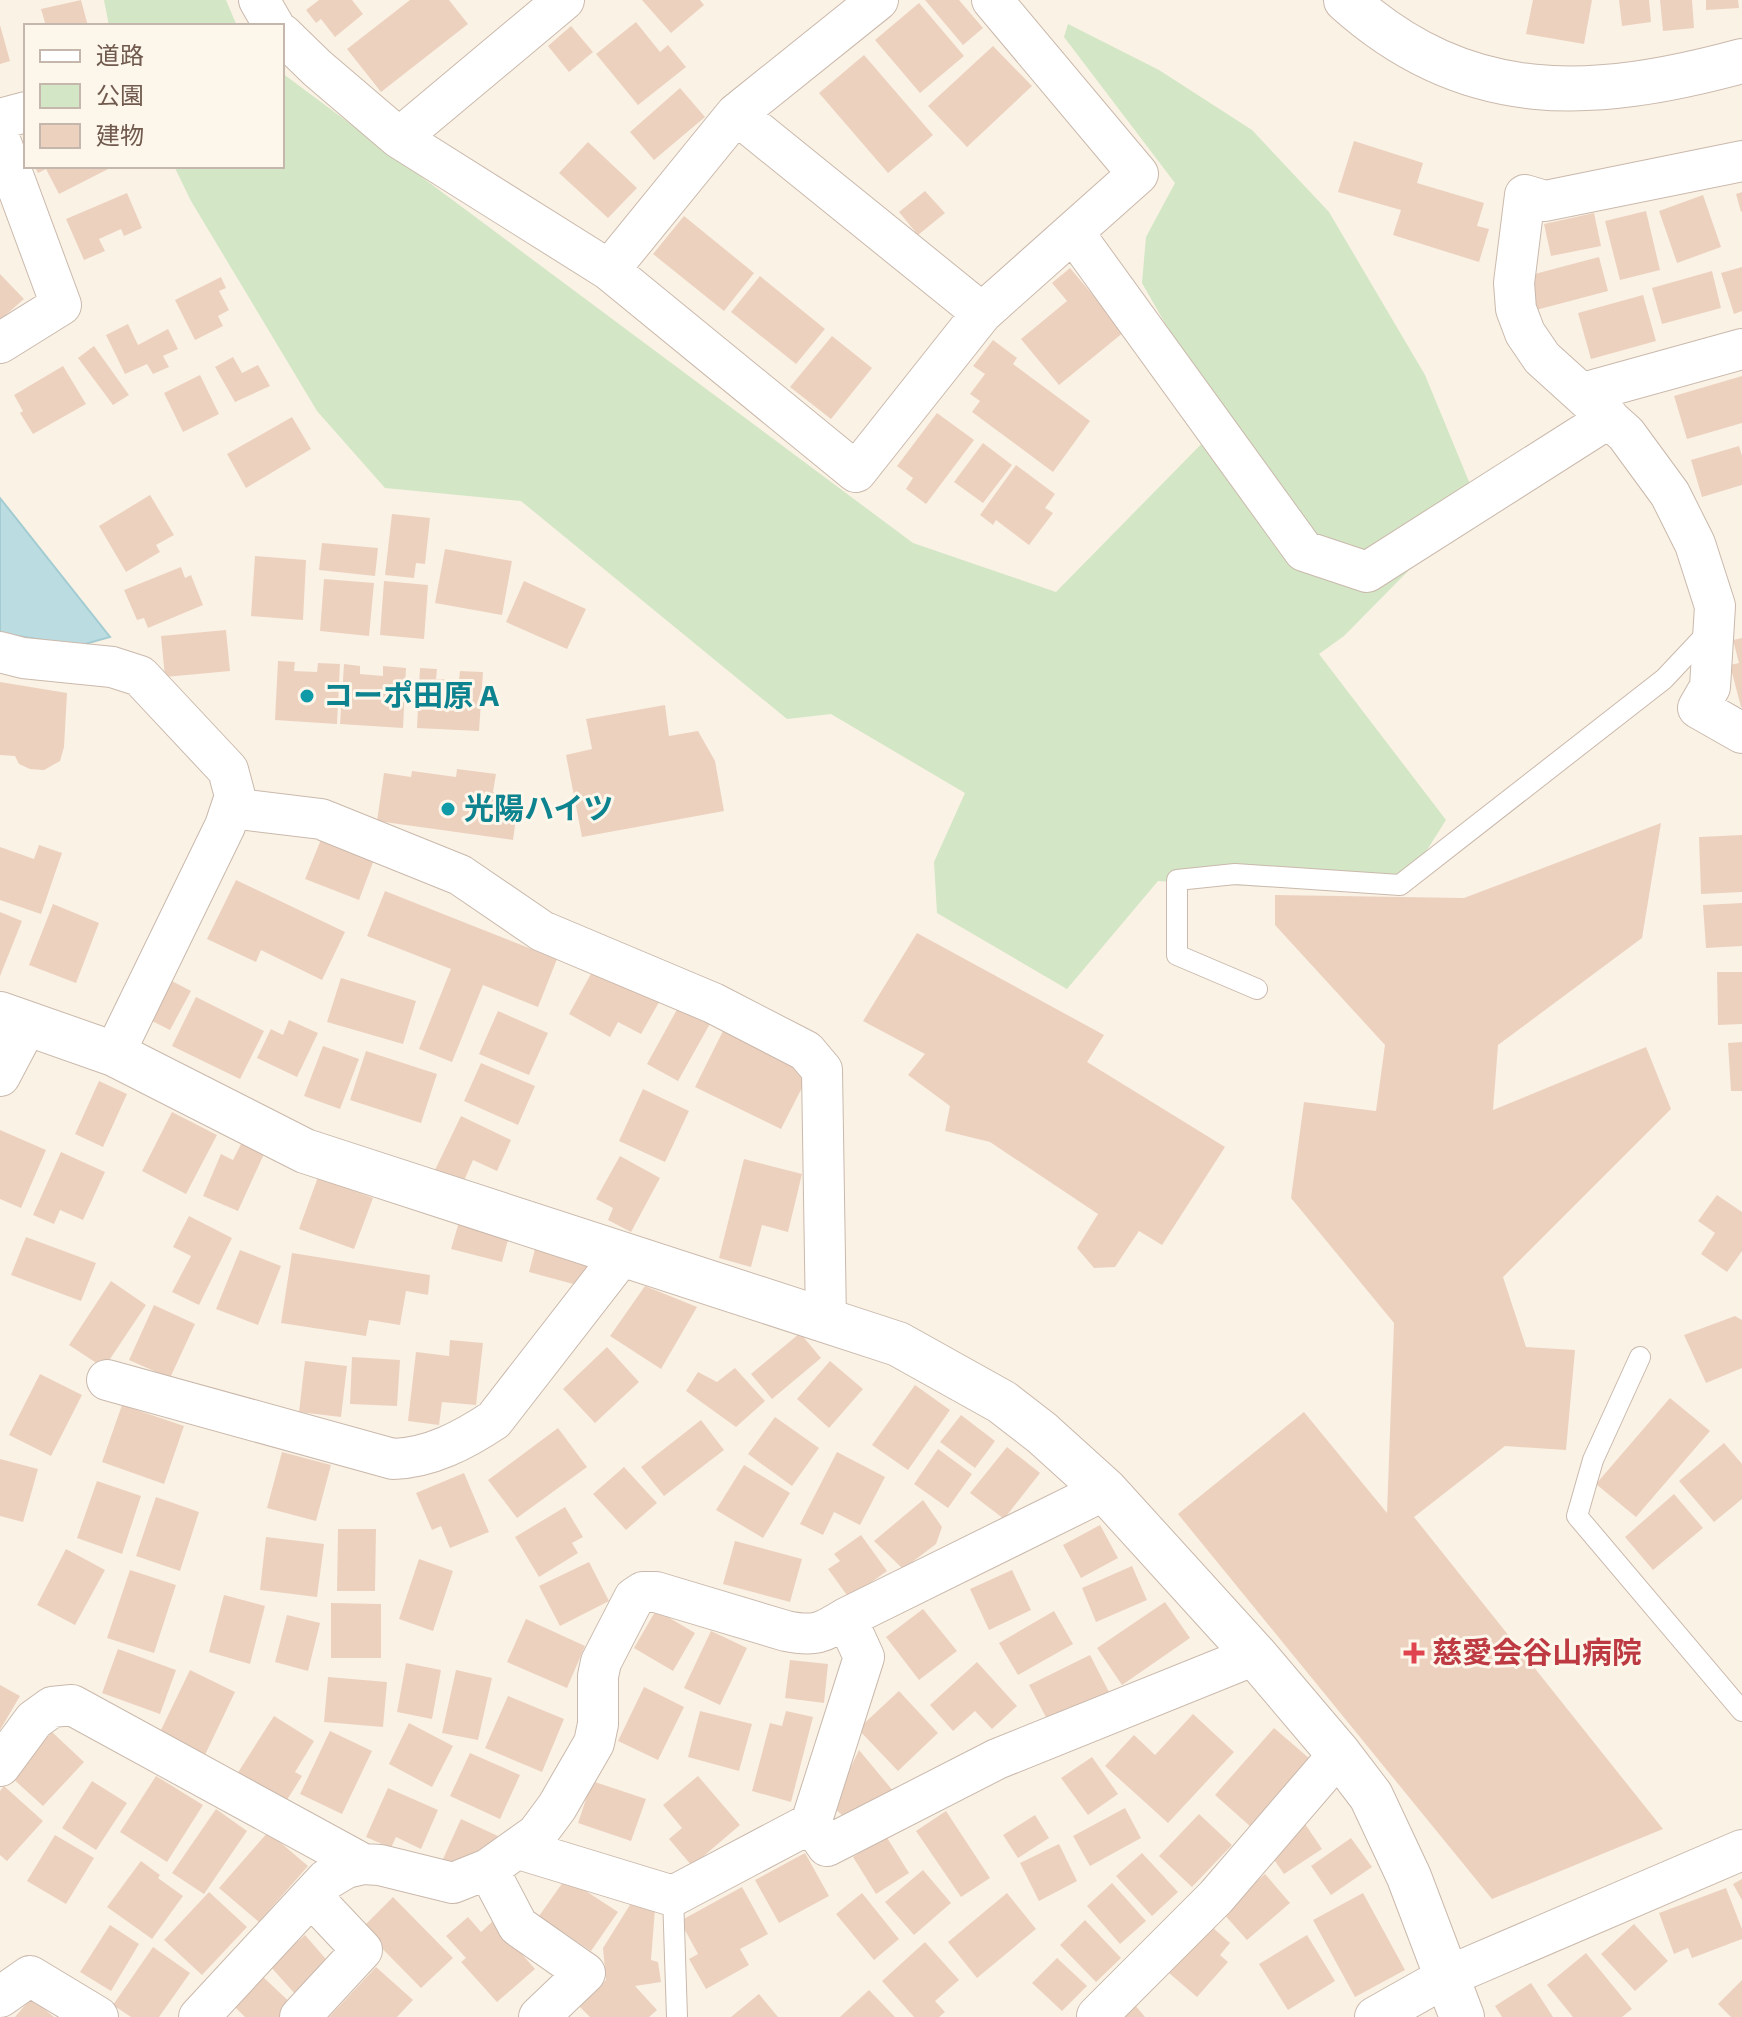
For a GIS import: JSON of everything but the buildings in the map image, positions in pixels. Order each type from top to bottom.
[{"type":"street","points":[[259,0],[273,24]]},
{"type":"street","points":[[399,138],[564,0]]},
{"type":"street","points":[[609,270],[736,114],[878,0]]},
{"type":"street","points":[[284,36],[399,138],[609,270],[856,472],[982,313],[1138,174],[992,0]]},
{"type":"street","points":[[1346,0],[1370,22],[1409,47],[1460,70],[1514,86],[1567,90],[1627,87],[1742,61]]},
{"type":"street","points":[[0,119],[24,113]]},
{"type":"street","points":[[736,114],[982,313]]},
{"type":"street","points":[[0,140],[61,305],[0,343]]},
{"type":"street","points":[[1740,729],[1698,708],[1710,687],[1715,606],[1695,544],[1683,519],[1670,494],[1626,434],[1542,358],[1525,333],[1516,309],[1514,283],[1525,195],[1545,201],[1742,161]]},
{"type":"street","points":[[1073,232],[1304,551],[1367,572],[1596,406],[1742,349]]},
{"type":"street","points":[[0,652],[23,658],[112,667],[140,676],[228,770],[235,796],[225,826],[114,1054]]},
{"type":"street","points":[[231,808],[321,819],[460,875],[542,931],[713,1003],[806,1051],[822,1070],[826,1322]]},
{"type":"street","points":[[0,1076],[14,1018],[114,1054],[305,1151],[898,1344],[1002,1402],[1042,1433],[1105,1490],[1255,1655],[1371,1796],[1409,1877],[1462,2017]]},
{"type":"street","points":[[107,1380],[393,1459],[413,1458],[467,1438],[494,1420],[622,1255]]},
{"type":"street","points":[[199,2017],[326,1880],[346,1868],[363,1864],[380,1865],[453,1883],[504,1859],[537,1834],[557,1807],[594,1743],[601,1662],[634,1598],[643,1592],[656,1592],[804,1635],[820,1634],[846,1618],[1105,1490]]},
{"type":"street","points":[[504,1859],[673,1896],[811,1823],[864,1657],[846,1618]]},
{"type":"street","points":[[811,1823],[827,1846],[997,1759],[1255,1655]]},
{"type":"street","points":[[0,1766],[34,1720],[52,1707],[72,1705],[363,1864]]},
{"type":"street","points":[[1097,2016],[1216,1897],[1339,1754]]},
{"type":"street","points":[[1375,2017],[1446,1977],[1742,1850]]},
{"type":"street","points":[[504,1859],[518,1926],[585,1973],[539,2017]]},
{"type":"street","points":[[300,2017],[362,1950],[311,1896]]},
{"type":"street","points":[[0,1997],[30,1976],[98,2017]]},
{"type":"lane","points":[[1257,989],[1177,955],[1177,880],[1235,874],[1400,885],[1664,679],[1714,625]]},
{"type":"lane","points":[[1640,1357],[1593,1460],[1577,1516],[1742,1711]]},
{"type":"lane","points":[[673,1896],[677,2017]]},
{"type":"green space","points":[[104,0],[226,0],[236,24],[109,24]]},
{"type":"green space","points":[[1068,24],[1159,70],[1252,130],[1329,212],[1425,375],[1477,501],[1344,636],[1319,654],[1446,820],[1399,894],[1158,881],[1067,989],[937,913],[934,862],[965,793],[831,714],[787,719],[521,501],[385,488],[317,411],[191,201],[175,168],[284,168],[284,74],[913,543],[1056,592],[1222,423],[1142,283],[1146,237],[1175,183],[1064,37]]},
{"type":"water","points":[[0,498],[110,637],[78,646],[0,633]]},
{"type":"place","name":"コーポ田原 A","points":[[307,696]]},
{"type":"place","name":"光陽ハイツ","points":[[448,809]]},
{"type":"place","name":"慈愛会谷山病院","points":[[1414,1653]]}]
